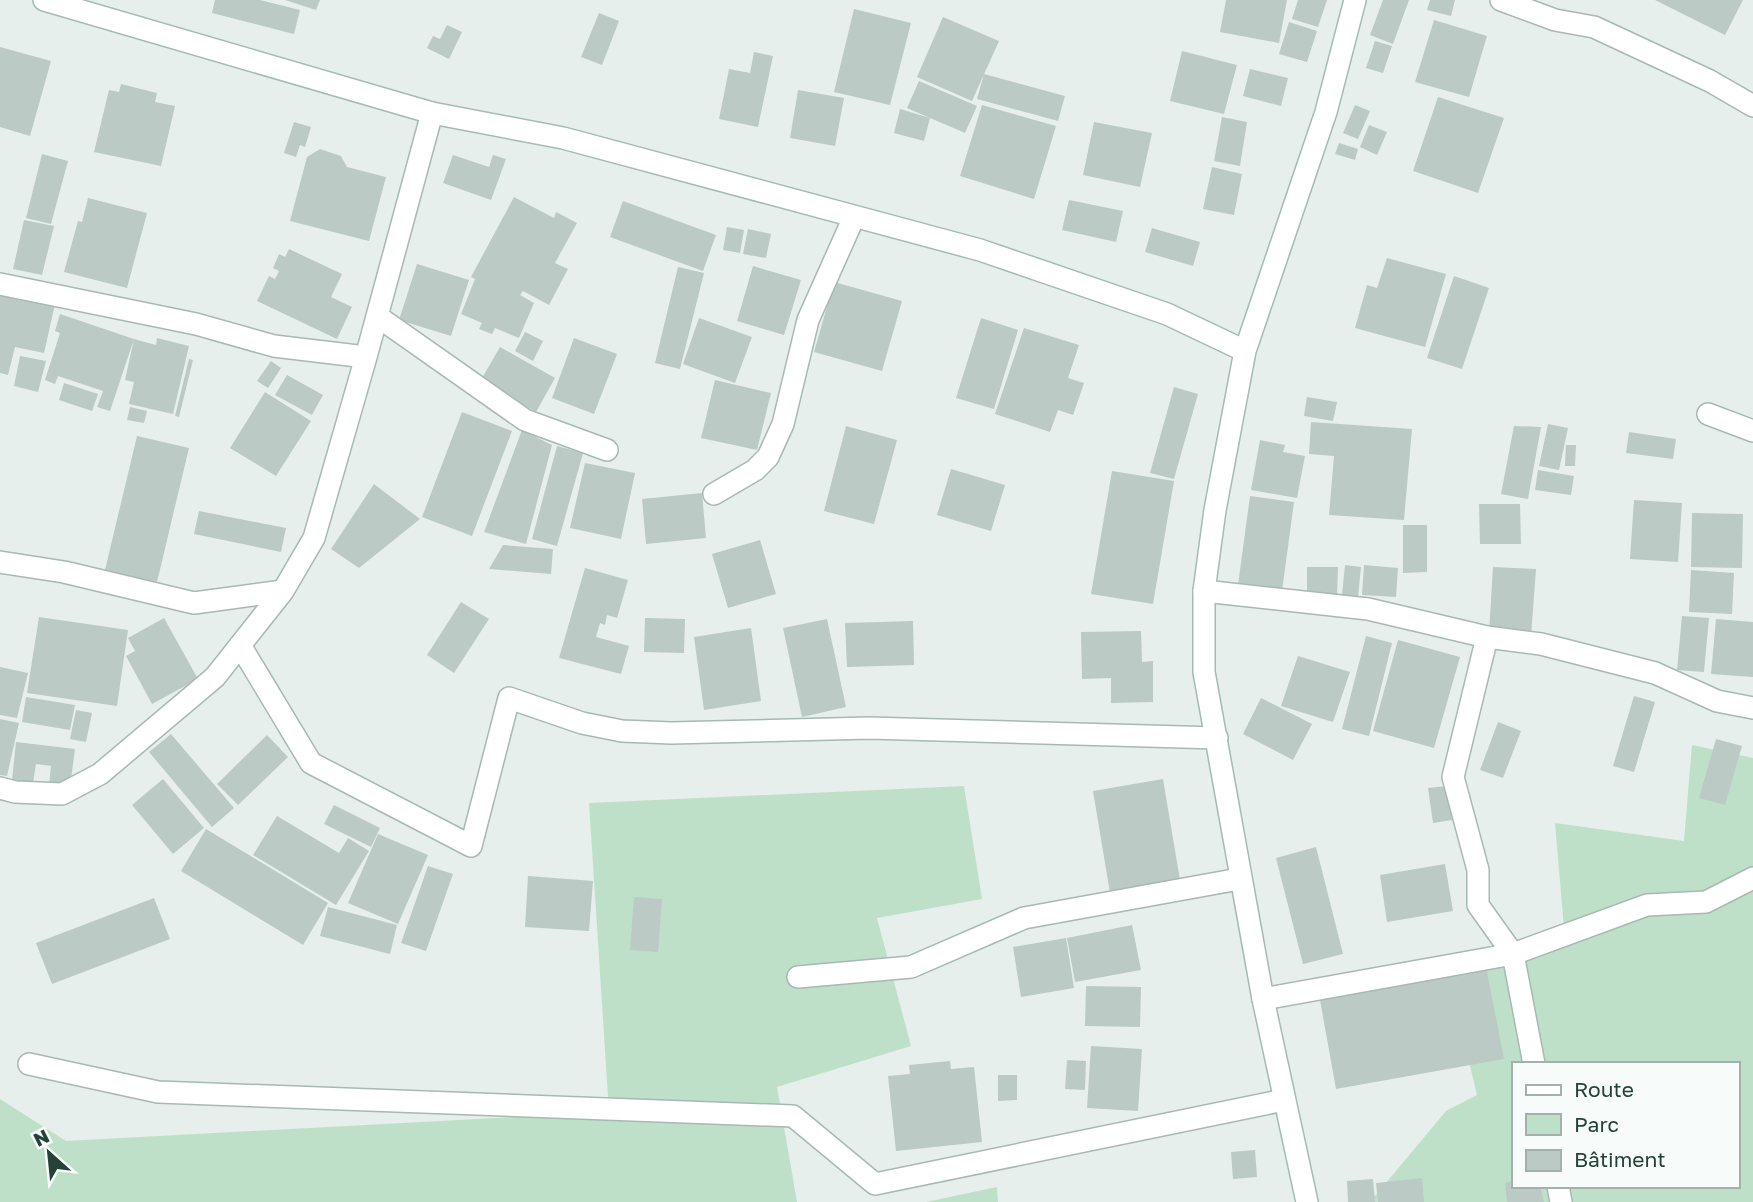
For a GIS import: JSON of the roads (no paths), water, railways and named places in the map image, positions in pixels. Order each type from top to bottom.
[{"type":"street","points":[[44,0],[432,113],[563,138],[980,250],[1167,314],[1245,351]]},
{"type":"street","points":[[1307,1202],[1239,879],[1204,672],[1204,591],[1214,510],[1245,351],[1325,112],[1355,0]]},
{"type":"street","points":[[1501,0],[1555,20],[1594,27],[1710,81],[1753,106]]},
{"type":"street","points":[[0,788],[15,792],[62,794],[100,774],[215,677],[283,591],[314,538],[432,113]]},
{"type":"street","points":[[714,494],[755,470],[768,457],[783,424],[808,320],[854,217]]},
{"type":"street","points":[[0,285],[196,324],[274,346],[366,357]]},
{"type":"street","points":[[377,317],[525,421],[607,450]]},
{"type":"street","points":[[1708,414],[1753,431]]},
{"type":"street","points":[[0,562],[64,572],[194,603],[283,591]]},
{"type":"street","points":[[1204,591],[1368,609],[1487,637],[1541,644],[1655,673],[1717,701],[1753,708]]},
{"type":"street","points":[[1487,637],[1453,777],[1478,870],[1478,905],[1513,954],[1534,1062]]},
{"type":"street","points":[[240,645],[311,762],[471,846],[509,698],[582,723],[622,731],[671,733],[869,728],[1217,738]]},
{"type":"street","points":[[1263,999],[1513,954],[1647,905],[1706,902],[1753,878]]},
{"type":"street","points":[[798,977],[911,967],[1024,918],[1239,879]]},
{"type":"street","points":[[29,1063],[158,1092],[793,1116],[875,1184],[1284,1100]]}]
